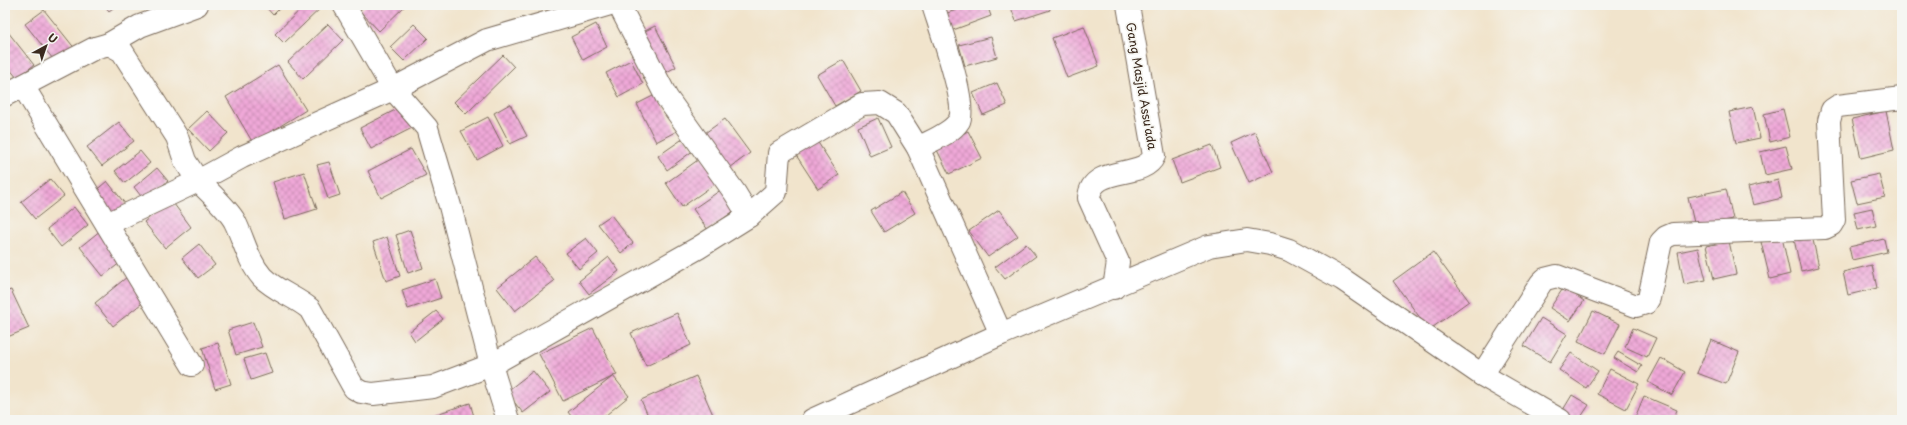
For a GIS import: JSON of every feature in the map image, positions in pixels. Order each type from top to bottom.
[{"type":"street","points":[[192,364],[107,224],[14,91],[95,48],[109,44],[140,26],[198,5]]},
{"type":"street","points":[[344,5],[393,89],[427,128],[450,206],[491,365],[508,420]]},
{"type":"street","points":[[107,224],[198,181],[242,157],[393,89],[487,40],[553,12],[608,5]]},
{"type":"street","points":[[619,5],[667,98],[750,216]]},
{"type":"street","points":[[918,148],[954,128],[960,119],[958,84],[933,5]]},
{"type":"street","name":"Gang Masjid Assu'ada","points":[[1114,288],[1118,262],[1089,198],[1090,190],[1096,181],[1113,174],[1146,166],[1152,162],[1154,156],[1128,5]]},
{"type":"street","points":[[109,44],[122,51],[177,137],[185,161],[198,181],[234,220],[249,258],[262,276],[287,295],[303,303],[310,309],[354,388],[361,392],[374,394],[433,387],[491,365],[698,248],[750,216],[776,192],[779,153],[862,104],[880,103],[896,113],[918,148],[1001,334]]},
{"type":"street","points":[[1482,375],[1545,279],[1557,276],[1636,306],[1646,303],[1649,298],[1661,242],[1666,237],[1673,234],[1825,228],[1831,225],[1834,220],[1829,121],[1832,110],[1838,106],[1902,98]]},
{"type":"street","points":[[812,420],[1001,334],[1114,288],[1209,246],[1247,240],[1270,244],[1288,250],[1342,279],[1482,375],[1560,420]]},
{"type":"building","points":[[104,5],[117,5],[109,11]]},
{"type":"building","points":[[264,5],[283,5],[273,15]]},
{"type":"building","points":[[305,5],[324,5],[284,43],[275,34]]},
{"type":"building","points":[[366,5],[406,5],[379,31],[360,11]]},
{"type":"building","points":[[970,5],[987,5],[991,16],[945,33],[939,16]]},
{"type":"building","points":[[1010,5],[1049,5],[1050,10],[1016,21]]},
{"type":"building","points":[[44,10],[76,50],[57,64],[25,24]]},
{"type":"building","points":[[328,24],[343,40],[303,79],[288,62]]},
{"type":"building","points":[[414,24],[428,38],[404,61],[390,47]]},
{"type":"building","points":[[596,24],[607,47],[583,60],[571,37]]},
{"type":"building","points":[[655,26],[676,67],[661,75],[639,34]]},
{"type":"building","points":[[1084,26],[1099,66],[1067,78],[1052,38]]},
{"type":"building","points":[[8,32],[34,65],[17,78],[5,63],[5,35]]},
{"type":"building","points":[[991,37],[997,57],[965,66],[959,45]]},
{"type":"building","points":[[503,55],[514,67],[466,114],[454,102]]},
{"type":"building","points":[[631,60],[643,84],[619,97],[606,73]]},
{"type":"building","points":[[843,60],[861,91],[835,106],[817,75]]},
{"type":"building","points":[[278,65],[306,110],[253,143],[226,97]]},
{"type":"building","points":[[997,83],[1007,105],[983,115],[973,93]]},
{"type":"building","points":[[657,94],[677,131],[656,142],[637,104]]},
{"type":"building","points":[[510,104],[527,136],[510,144],[494,113]]},
{"type":"building","points":[[403,106],[414,127],[371,149],[360,128]]},
{"type":"building","points":[[1753,107],[1760,138],[1736,143],[1729,112]]},
{"type":"building","points":[[1783,109],[1790,137],[1770,142],[1764,114]]},
{"type":"building","points":[[207,111],[228,133],[209,151],[188,129]]},
{"type":"building","points":[[1886,111],[1894,150],[1861,158],[1852,119]]},
{"type":"building","points":[[488,117],[503,146],[477,160],[461,131]]},
{"type":"building","points":[[878,118],[891,147],[870,156],[858,127]]},
{"type":"building","points":[[725,119],[750,153],[727,170],[702,135]]},
{"type":"building","points":[[119,122],[134,141],[102,166],[87,147]]},
{"type":"building","points":[[968,131],[982,158],[949,174],[936,148]]},
{"type":"building","points":[[1255,132],[1273,172],[1249,183],[1231,143]]},
{"type":"building","points":[[684,138],[694,150],[667,170],[658,156]]},
{"type":"building","points":[[817,141],[839,175],[818,189],[796,155]]},
{"type":"building","points":[[1212,145],[1220,167],[1180,182],[1172,160]]},
{"type":"building","points":[[1786,146],[1792,169],[1765,175],[1760,152]]},
{"type":"building","points":[[411,149],[426,175],[381,198],[368,171]]},
{"type":"building","points":[[140,151],[150,163],[125,183],[115,171]]},
{"type":"building","points":[[702,157],[719,181],[682,207],[666,183]]},
{"type":"building","points":[[329,162],[340,195],[328,199],[317,165]]},
{"type":"building","points":[[157,168],[168,181],[144,200],[134,187]]},
{"type":"building","points":[[304,172],[317,209],[285,219],[273,182]]},
{"type":"building","points":[[1879,174],[1885,197],[1857,203],[1851,180]]},
{"type":"building","points":[[50,179],[64,196],[35,219],[21,202]]},
{"type":"building","points":[[1778,180],[1782,198],[1753,205],[1748,187]]},
{"type":"building","points":[[107,181],[126,205],[112,216],[93,193]]},
{"type":"building","points":[[725,187],[739,207],[708,230],[693,209]]},
{"type":"building","points":[[1726,189],[1733,219],[1695,227],[1688,197]]},
{"type":"building","points":[[902,192],[915,213],[884,232],[871,211]]},
{"type":"building","points":[[171,200],[191,227],[165,248],[144,222]]},
{"type":"building","points":[[74,207],[88,225],[61,247],[47,229]]},
{"type":"building","points":[[1872,208],[1876,226],[1858,230],[1854,212]]},
{"type":"building","points":[[999,210],[1018,236],[988,257],[969,231]]},
{"type":"building","points":[[611,215],[633,243],[621,253],[598,224]]},
{"type":"building","points":[[101,230],[125,259],[103,276],[80,247]]},
{"type":"building","points":[[410,230],[423,268],[408,273],[396,235]]},
{"type":"building","points":[[1811,231],[1819,267],[1801,271],[1793,235]]},
{"type":"building","points":[[387,237],[400,276],[386,281],[373,242]]},
{"type":"building","points":[[1782,237],[1790,274],[1770,279],[1761,242]]},
{"type":"building","points":[[586,238],[598,253],[579,269],[566,253]]},
{"type":"building","points":[[1884,239],[1887,252],[1852,260],[1849,247]]},
{"type":"building","points":[[1729,241],[1736,274],[1714,279],[1706,246]]},
{"type":"building","points":[[199,244],[215,265],[198,278],[182,258]]},
{"type":"building","points":[[1026,244],[1036,256],[1005,279],[995,267]]},
{"type":"building","points":[[1698,248],[1706,280],[1684,284],[1678,252]]},
{"type":"building","points":[[1433,252],[1469,301],[1429,330],[1393,281]]},
{"type":"building","points":[[535,257],[554,281],[515,311],[497,288]]},
{"type":"building","points":[[609,257],[619,271],[589,294],[579,281]]},
{"type":"building","points":[[1872,265],[1877,288],[1848,295],[1843,272]]},
{"type":"building","points":[[127,277],[146,300],[113,326],[95,303]]},
{"type":"building","points":[[435,279],[441,298],[408,309],[402,290]]},
{"type":"building","points":[[1564,287],[1584,301],[1570,321],[1550,308]]},
{"type":"building","points":[[11,290],[29,328],[5,338],[5,292]]},
{"type":"building","points":[[436,311],[443,319],[415,341],[409,332]]},
{"type":"building","points":[[1593,311],[1620,324],[1605,354],[1578,341]]},
{"type":"building","points":[[677,313],[691,345],[646,366],[631,333]]},
{"type":"building","points":[[1541,318],[1567,334],[1550,362],[1524,346]]},
{"type":"building","points":[[253,322],[262,347],[236,355],[228,330]]},
{"type":"building","points":[[593,328],[617,375],[613,376],[629,396],[600,420],[574,420],[568,412],[612,377],[563,401],[539,354]]},
{"type":"building","points":[[1633,328],[1656,338],[1647,357],[1625,347]]},
{"type":"building","points":[[1711,340],[1739,352],[1726,384],[1697,373]]},
{"type":"building","points":[[218,343],[231,384],[215,389],[202,348]]},
{"type":"building","points":[[1618,352],[1642,366],[1638,372],[1614,358]]},
{"type":"building","points":[[265,353],[272,373],[251,380],[244,359]]},
{"type":"building","points":[[1571,353],[1598,371],[1586,388],[1559,370]]},
{"type":"building","points":[[1661,358],[1685,372],[1672,395],[1648,382]]},
{"type":"building","points":[[1610,369],[1639,384],[1626,409],[1597,394]]},
{"type":"building","points":[[533,371],[550,392],[523,413],[506,392]]},
{"type":"building","points":[[696,376],[714,417],[707,420],[650,420],[641,400]]},
{"type":"building","points":[[1572,395],[1589,405],[1579,420],[1568,420],[1560,415]]},
{"type":"building","points":[[1644,396],[1677,410],[1673,420],[1634,420]]},
{"type":"building","points":[[470,403],[475,420],[418,420]]}]
